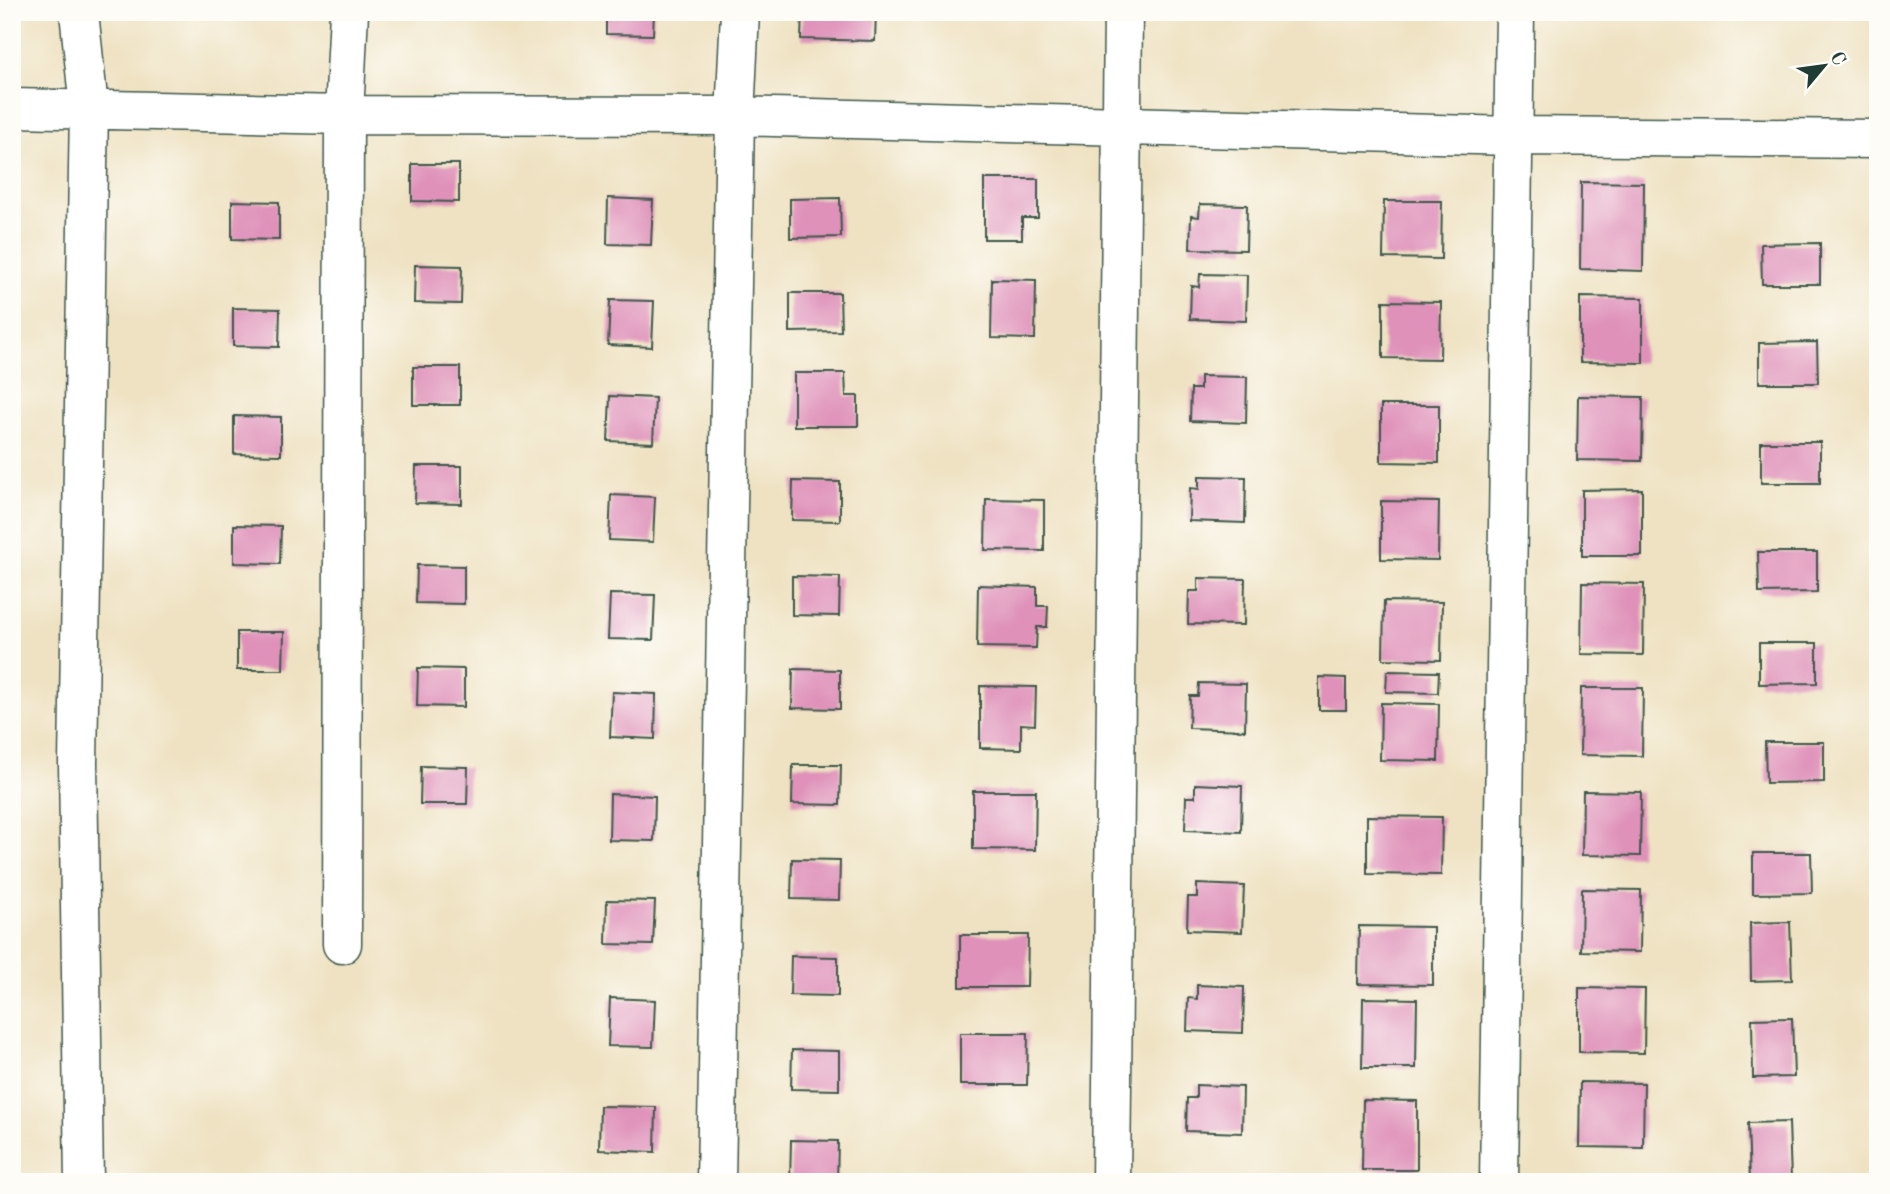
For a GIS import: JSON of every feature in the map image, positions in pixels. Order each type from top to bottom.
[{"type":"street","points":[[79,12],[89,108],[78,763],[84,1182]]},
{"type":"street","points":[[342,944],[344,115],[349,12]]},
{"type":"street","points":[[716,1182],[735,116],[740,12]]},
{"type":"street","points":[[1111,1182],[1123,12]]},
{"type":"street","points":[[1499,1182],[1515,12]]},
{"type":"street","points":[[12,108],[344,115],[735,116],[1514,136],[1878,139]]},
{"type":"building","points":[[606,12],[654,12],[653,35],[606,34]]},
{"type":"building","points":[[802,12],[876,12],[875,41],[801,39]]},
{"type":"building","points":[[412,164],[459,164],[459,202],[412,201]]},
{"type":"building","points":[[984,179],[1038,179],[1038,218],[1022,218],[1022,239],[984,239]]},
{"type":"building","points":[[1581,182],[1644,183],[1643,271],[1580,269]]},
{"type":"building","points":[[608,198],[653,200],[651,245],[607,244]]},
{"type":"building","points":[[840,198],[841,237],[790,238],[790,199]]},
{"type":"building","points":[[232,201],[279,202],[279,240],[232,239]]},
{"type":"building","points":[[1384,201],[1442,201],[1441,259],[1383,258]]},
{"type":"building","points":[[1200,204],[1247,205],[1246,250],[1190,249],[1191,216],[1199,217]]},
{"type":"building","points":[[1820,243],[1820,284],[1762,284],[1761,244]]},
{"type":"building","points":[[415,265],[462,266],[461,304],[414,303]]},
{"type":"building","points":[[1200,274],[1247,275],[1246,321],[1190,319],[1191,286],[1199,287]]},
{"type":"building","points":[[992,279],[1036,280],[1035,339],[991,338]]},
{"type":"building","points":[[790,293],[840,293],[841,331],[790,332]]},
{"type":"building","points":[[1580,297],[1643,298],[1643,363],[1580,362]]},
{"type":"building","points":[[610,300],[654,301],[652,347],[608,345]]},
{"type":"building","points":[[1383,301],[1441,302],[1440,359],[1383,358]]},
{"type":"building","points":[[233,308],[280,309],[279,347],[233,346]]},
{"type":"building","points":[[1817,342],[1818,383],[1759,383],[1759,343]]},
{"type":"building","points":[[413,367],[460,367],[460,405],[413,405]]},
{"type":"building","points":[[794,373],[845,373],[846,396],[858,396],[858,426],[794,426]]},
{"type":"building","points":[[1200,376],[1247,377],[1246,423],[1190,421],[1191,389],[1200,389]]},
{"type":"building","points":[[610,396],[655,398],[653,443],[608,441]]},
{"type":"building","points":[[1578,396],[1643,397],[1642,461],[1577,460]]},
{"type":"building","points":[[1381,405],[1439,405],[1439,463],[1381,462]]},
{"type":"building","points":[[234,416],[281,417],[281,455],[234,454]]},
{"type":"building","points":[[1761,442],[1820,442],[1820,483],[1761,483]]},
{"type":"building","points":[[416,466],[462,466],[462,504],[415,503]]},
{"type":"building","points":[[1199,476],[1246,477],[1245,523],[1189,521],[1190,488],[1199,489]]},
{"type":"building","points":[[793,481],[840,482],[840,521],[792,520]]},
{"type":"building","points":[[1642,489],[1642,556],[1582,556],[1582,490]]},
{"type":"building","points":[[611,495],[655,497],[653,542],[609,540]]},
{"type":"building","points":[[986,499],[1044,500],[1044,551],[985,550]]},
{"type":"building","points":[[1381,501],[1439,502],[1438,560],[1381,559]]},
{"type":"building","points":[[234,525],[281,526],[280,564],[234,563]]},
{"type":"building","points":[[1758,552],[1817,552],[1817,592],[1759,593]]},
{"type":"building","points":[[417,565],[464,566],[464,604],[416,603]]},
{"type":"building","points":[[792,576],[840,577],[839,616],[792,615]]},
{"type":"building","points":[[1198,578],[1245,579],[1244,625],[1188,624],[1189,591],[1198,591]]},
{"type":"building","points":[[1582,583],[1644,584],[1643,655],[1581,654]]},
{"type":"building","points":[[978,585],[1037,587],[1037,606],[1048,606],[1047,627],[1037,627],[1036,648],[977,647]]},
{"type":"building","points":[[610,594],[655,595],[653,640],[608,639]]},
{"type":"building","points":[[1384,601],[1442,602],[1441,660],[1383,659]]},
{"type":"building","points":[[237,632],[284,632],[283,670],[237,670]]},
{"type":"building","points":[[1759,643],[1817,643],[1817,683],[1759,684]]},
{"type":"building","points":[[418,668],[464,669],[464,707],[417,706]]},
{"type":"building","points":[[793,669],[840,670],[840,709],[792,708]]},
{"type":"building","points":[[1387,671],[1439,672],[1438,693],[1386,692]]},
{"type":"building","points":[[1319,677],[1346,678],[1346,710],[1319,710]]},
{"type":"building","points":[[1199,683],[1246,684],[1245,730],[1189,728],[1190,696],[1198,696]]},
{"type":"building","points":[[980,686],[1036,687],[1035,725],[1021,724],[1021,749],[980,748]]},
{"type":"building","points":[[1581,688],[1643,688],[1642,756],[1580,755]]},
{"type":"building","points":[[612,692],[656,694],[655,739],[610,737]]},
{"type":"building","points":[[1381,703],[1439,704],[1438,761],[1380,760]]},
{"type":"building","points":[[1765,742],[1824,742],[1824,782],[1766,783]]},
{"type":"building","points":[[793,765],[841,765],[840,805],[792,804]]},
{"type":"building","points":[[421,766],[468,767],[467,804],[420,804]]},
{"type":"building","points":[[1195,784],[1242,786],[1241,832],[1185,830],[1186,797],[1195,797]]},
{"type":"building","points":[[973,791],[1036,791],[1035,850],[973,849]]},
{"type":"building","points":[[1583,791],[1641,792],[1640,856],[1582,855]]},
{"type":"building","points":[[610,794],[655,796],[654,841],[609,840]]},
{"type":"building","points":[[1367,816],[1442,817],[1441,875],[1367,874]]},
{"type":"building","points":[[1753,853],[1811,853],[1812,893],[1753,894]]},
{"type":"building","points":[[792,859],[840,860],[839,900],[791,899]]},
{"type":"building","points":[[1197,884],[1244,886],[1242,932],[1187,930],[1188,897],[1197,897]]},
{"type":"building","points":[[1582,889],[1641,890],[1640,952],[1581,951]]},
{"type":"building","points":[[607,900],[655,901],[653,945],[606,944]]},
{"type":"building","points":[[1790,922],[1792,980],[1751,981],[1750,923]]},
{"type":"building","points":[[1359,926],[1433,927],[1433,985],[1358,984]]},
{"type":"building","points":[[960,935],[1028,935],[1027,987],[960,987]]},
{"type":"building","points":[[791,956],[838,957],[838,996],[790,995]]},
{"type":"building","points":[[1197,985],[1244,987],[1243,1033],[1187,1031],[1188,998],[1197,999]]},
{"type":"building","points":[[1579,988],[1645,989],[1644,1053],[1579,1052]]},
{"type":"building","points":[[610,998],[655,1000],[653,1047],[608,1046]]},
{"type":"building","points":[[1363,998],[1417,999],[1416,1068],[1362,1068]]},
{"type":"building","points":[[1792,1018],[1794,1077],[1753,1078],[1752,1019]]},
{"type":"building","points":[[960,1033],[1028,1033],[1027,1085],[960,1085]]},
{"type":"building","points":[[792,1050],[839,1051],[839,1090],[791,1089]]},
{"type":"building","points":[[1580,1082],[1644,1083],[1643,1148],[1579,1147]]},
{"type":"building","points":[[1196,1085],[1243,1087],[1242,1133],[1186,1131],[1187,1098],[1196,1098]]},
{"type":"building","points":[[1363,1100],[1417,1101],[1417,1170],[1362,1170]]},
{"type":"building","points":[[600,1106],[656,1107],[655,1152],[599,1150]]},
{"type":"building","points":[[1789,1122],[1791,1180],[1750,1181],[1748,1123]]},
{"type":"building","points":[[791,1140],[838,1141],[837,1182],[790,1182]]}]
